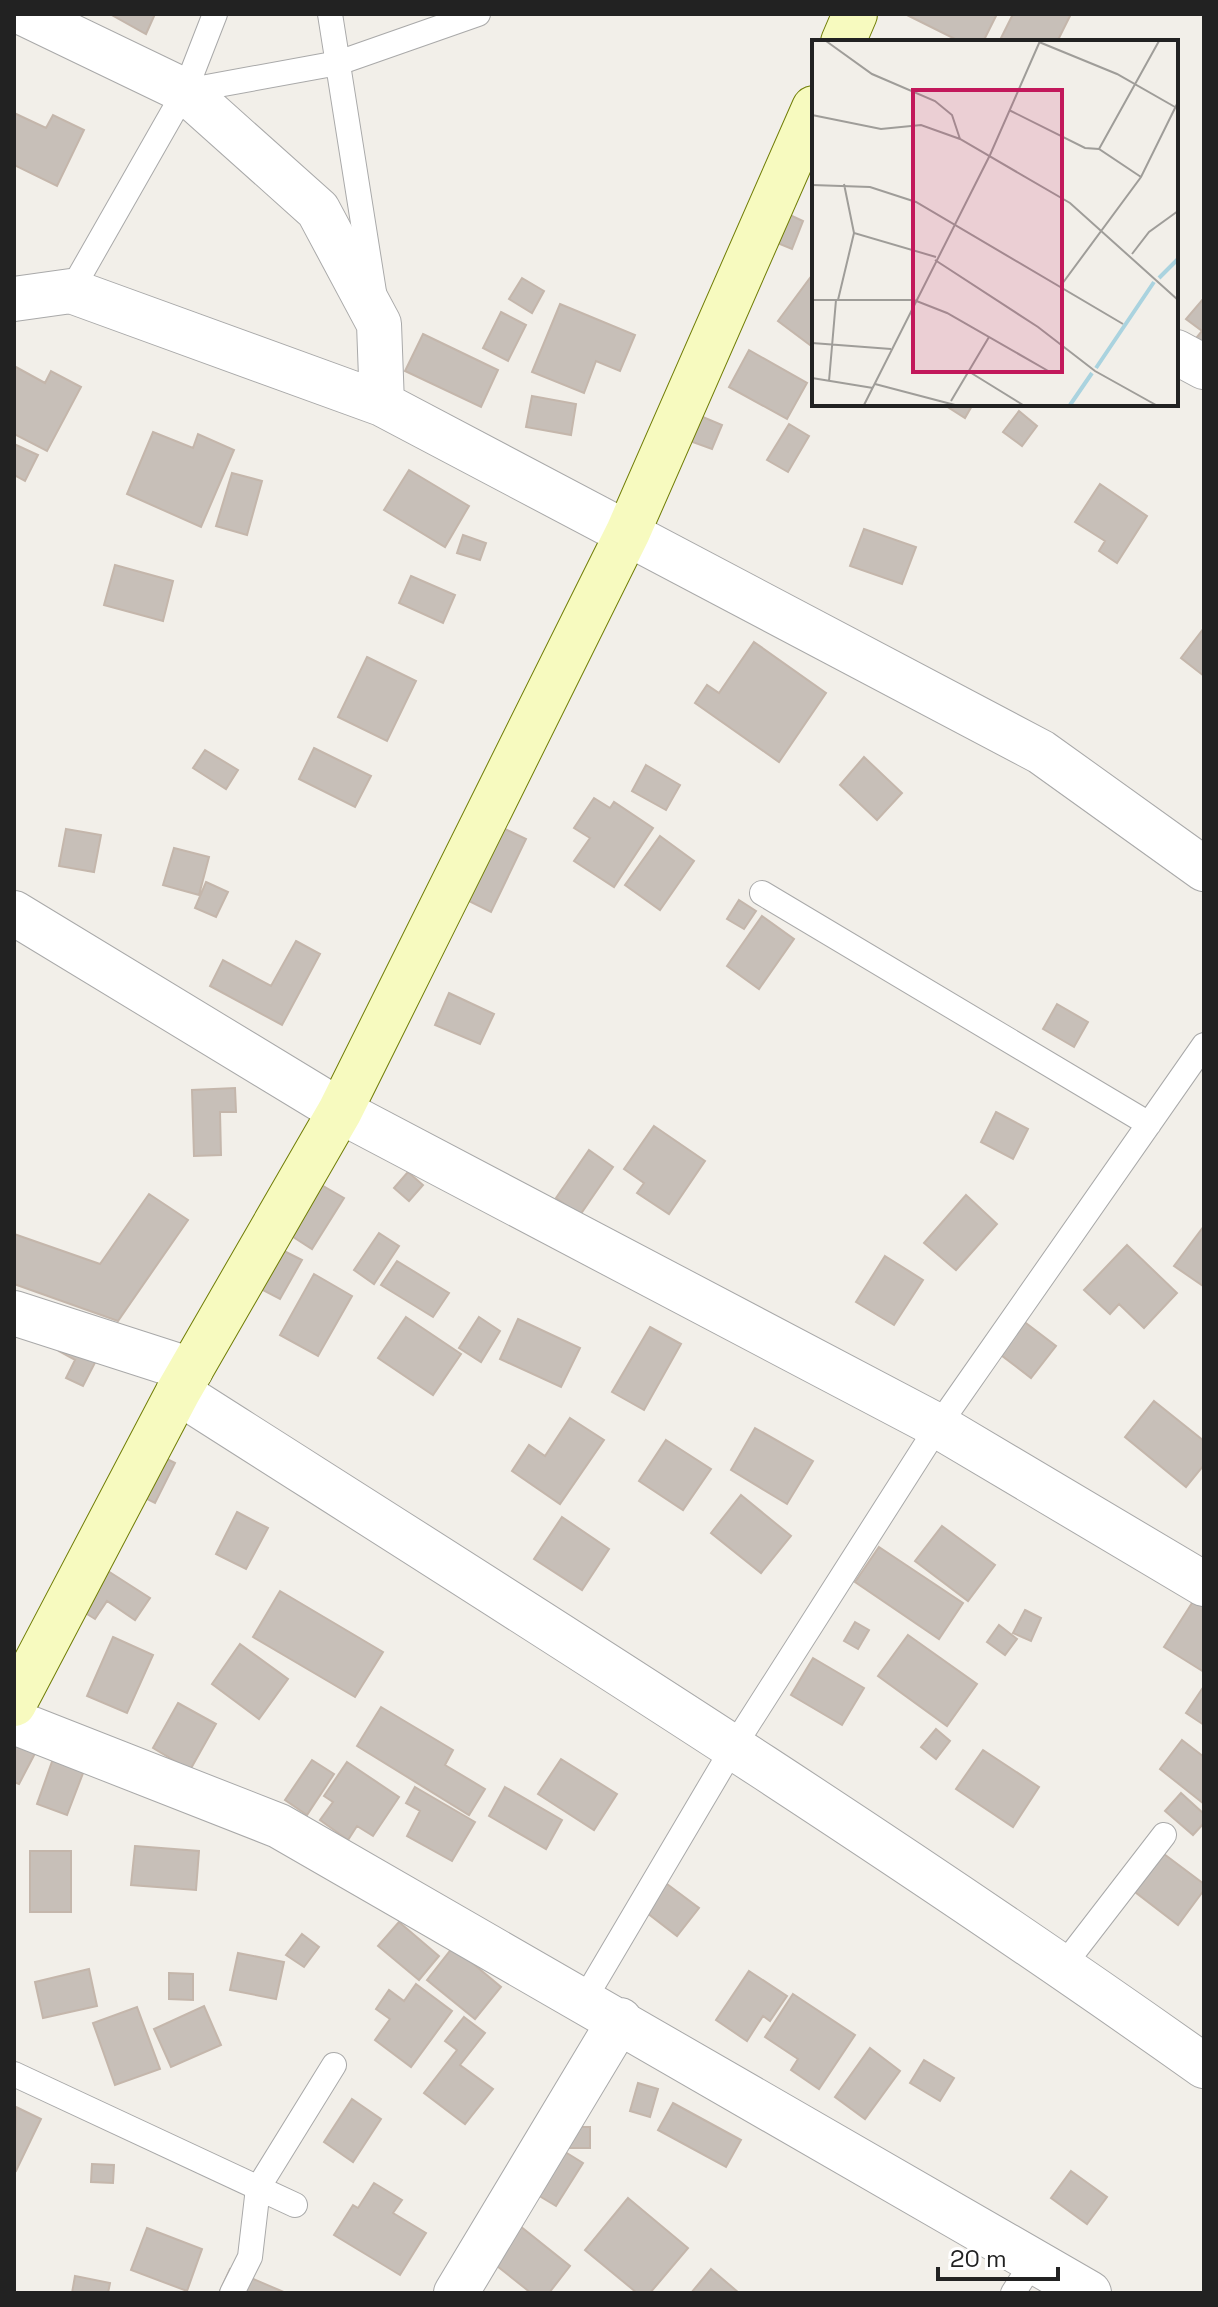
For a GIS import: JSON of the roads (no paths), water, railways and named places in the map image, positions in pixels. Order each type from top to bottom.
[{"type":"street","points":[[25,14],[185,91],[318,210],[379,324],[382,404]]},
{"type":"street","points":[[844,40],[855,14]]},
{"type":"street","points":[[14,1704],[184,1381],[340,1111],[628,532],[802,170],[812,118]]},
{"type":"street","points":[[14,299],[71,291],[382,404],[1041,752],[1204,869]]},
{"type":"street","points":[[1178,353],[1204,367]]},
{"type":"street","points":[[14,913],[340,1111],[938,1426],[1204,1584]]},
{"type":"street","points":[[14,1313],[184,1381],[1063,1966],[1204,2066]]},
{"type":"street","points":[[14,1722],[279,1826],[602,2010],[1023,2278],[1089,2293]]},
{"type":"street","points":[[456,2293],[602,2010]]},
{"type":"lane","points":[[71,291],[185,91],[215,14]]},
{"type":"lane","points":[[330,14],[379,324]]},
{"type":"lane","points":[[185,91],[338,63],[478,14]]},
{"type":"lane","points":[[762,893],[1149,1124]]},
{"type":"lane","points":[[602,2010],[734,1746],[938,1426],[1204,1045]]},
{"type":"lane","points":[[1063,1966],[1164,1835]]},
{"type":"lane","points":[[232,2293],[250,2257],[258,2188],[334,2065]]},
{"type":"lane","points":[[14,2074],[295,2205]]}]
